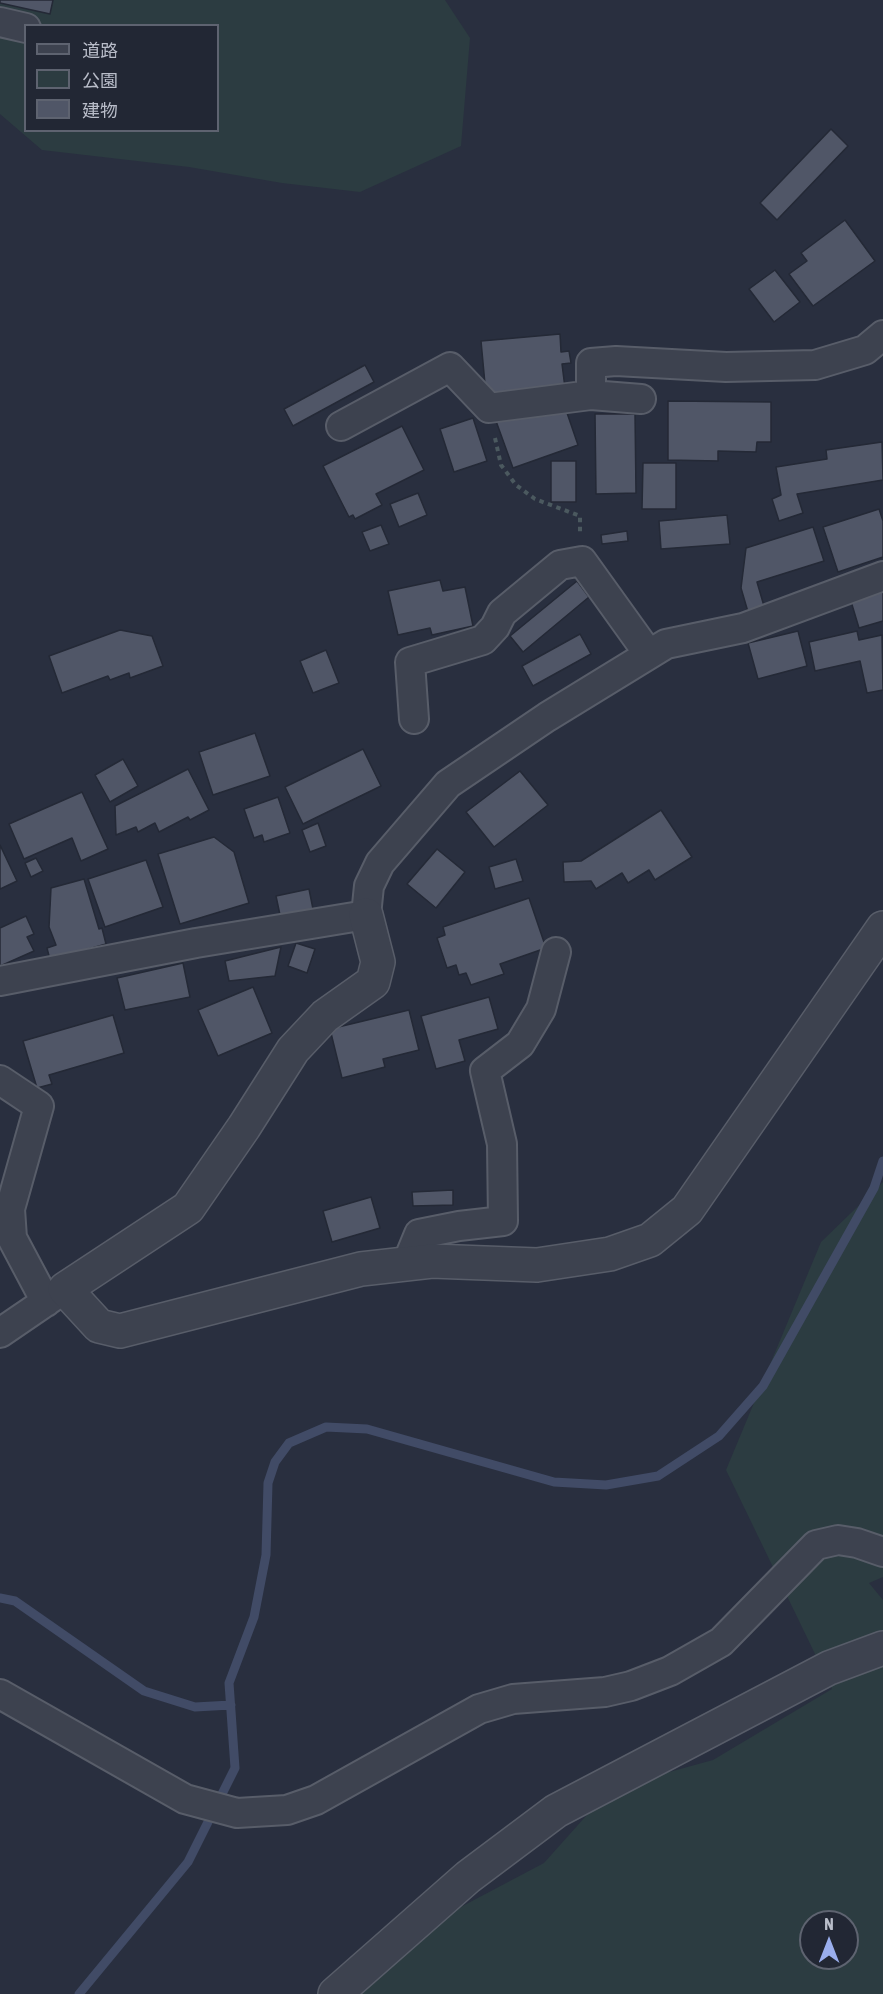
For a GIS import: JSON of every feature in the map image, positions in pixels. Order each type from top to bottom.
[{"type":"street","points":[[0,22],[24,28]]},
{"type":"street","points":[[591,395],[591,363],[616,361],[726,367],[815,365],[865,350],[883,335]]},
{"type":"street","points":[[341,426],[450,367],[489,408],[591,395],[641,399]]},
{"type":"street","points":[[414,719],[410,662],[483,640],[495,627],[502,613],[538,581],[561,565],[582,561],[648,653]]},
{"type":"street","points":[[0,1333],[188,1208],[244,1128],[293,1050],[325,1016],[373,982],[378,962],[366,915],[369,886],[380,863],[448,784],[648,653],[666,644],[742,628],[883,576]]},
{"type":"street","points":[[0,981],[196,943],[366,915]]},
{"type":"street","points":[[0,1080],[39,1106],[5,1226],[55,1296],[99,1326],[120,1331],[361,1269],[432,1261],[537,1265],[610,1254],[650,1240],[687,1210],[883,928]]},
{"type":"street","points":[[407,1263],[419,1234],[503,1221],[502,1144],[485,1071],[520,1044],[541,1009],[556,952]]},
{"type":"street","points":[[0,1694],[185,1799],[237,1814],[287,1810],[316,1800],[479,1709],[513,1699],[605,1692],[631,1686],[670,1671],[721,1642],[816,1545],[838,1540],[857,1543],[883,1552]]},
{"type":"street","points":[[335,1994],[468,1877],[556,1811],[829,1668],[883,1648]]},
{"type":"path","points":[[489,408],[501,465],[516,485],[535,499],[580,516],[582,561]]},
{"type":"green space","points":[[0,0],[445,0],[470,38],[461,146],[360,192],[282,183],[189,167],[42,150],[0,114]]},
{"type":"green space","points":[[883,1182],[883,1577],[869,1583],[883,1600],[883,1994],[345,1994],[440,1918],[544,1863],[611,1788],[713,1760],[832,1689],[726,1470],[821,1242]]},
{"type":"building","points":[[0,0],[53,0],[50,14],[0,3]]},
{"type":"building","points":[[831,129],[848,146],[777,220],[760,203]]},
{"type":"building","points":[[845,220],[875,261],[813,306],[789,274],[807,261],[801,253]]},
{"type":"building","points":[[775,270],[800,302],[774,322],[749,289]]},
{"type":"building","points":[[560,334],[561,352],[569,351],[571,363],[562,364],[565,388],[486,395],[481,341]]},
{"type":"building","points":[[365,365],[374,382],[293,426],[284,409]]},
{"type":"building","points":[[668,401],[771,402],[771,442],[757,442],[756,452],[718,451],[718,461],[668,460]]},
{"type":"building","points":[[565,407],[578,445],[513,468],[496,421]]},
{"type":"building","points":[[595,414],[635,414],[636,493],[596,494]]},
{"type":"building","points":[[473,418],[487,461],[454,472],[440,429]]},
{"type":"building","points":[[402,426],[424,470],[376,494],[382,505],[355,519],[353,515],[349,517],[323,466]]},
{"type":"building","points":[[882,442],[883,480],[797,494],[803,513],[779,521],[772,499],[781,495],[776,467],[827,459],[826,450]]},
{"type":"building","points":[[551,461],[576,461],[576,502],[551,502]]},
{"type":"building","points":[[643,463],[676,463],[676,509],[642,509]]},
{"type":"building","points":[[418,493],[427,515],[399,527],[390,504]]},
{"type":"building","points":[[879,509],[883,521],[883,557],[838,572],[823,527]]},
{"type":"building","points":[[727,515],[730,544],[661,549],[659,521]]},
{"type":"building","points":[[381,525],[389,544],[370,551],[362,532]]},
{"type":"building","points":[[813,527],[824,561],[757,582],[764,606],[748,612],[741,588],[746,548]]},
{"type":"building","points":[[627,531],[628,541],[602,544],[601,535]]},
{"type":"building","points":[[440,580],[443,591],[465,587],[473,626],[432,635],[430,628],[398,635],[388,591]]},
{"type":"building","points":[[577,581],[589,597],[523,652],[510,636]]},
{"type":"building","points":[[883,589],[883,621],[859,628],[850,598]]},
{"type":"building","points":[[120,630],[152,636],[163,666],[130,678],[129,673],[110,680],[108,676],[62,693],[49,656]]},
{"type":"building","points":[[798,631],[807,666],[758,679],[748,643]]},
{"type":"building","points":[[857,631],[859,640],[882,635],[883,690],[867,693],[860,661],[815,671],[809,642]]},
{"type":"building","points":[[580,634],[591,654],[533,686],[522,666]]},
{"type":"building","points":[[326,650],[339,683],[313,693],[300,661]]},
{"type":"building","points":[[255,733],[270,776],[213,795],[199,752]]},
{"type":"building","points":[[363,749],[381,786],[303,824],[285,787]]},
{"type":"building","points":[[123,759],[138,786],[110,802],[95,775]]},
{"type":"building","points":[[188,769],[209,810],[190,820],[188,817],[159,832],[155,823],[138,832],[136,827],[116,835],[115,806]]},
{"type":"building","points":[[520,771],[548,805],[494,847],[466,812]]},
{"type":"building","points":[[82,792],[108,849],[81,861],[72,838],[24,859],[9,824]]},
{"type":"building","points":[[278,797],[290,833],[264,842],[262,835],[254,838],[244,809]]},
{"type":"building","points":[[661,810],[692,857],[655,880],[649,870],[628,883],[622,873],[596,889],[591,881],[564,882],[563,862],[581,861]]},
{"type":"building","points":[[318,823],[326,846],[310,852],[302,830]]},
{"type":"building","points":[[214,837],[234,852],[249,903],[180,924],[158,854]]},
{"type":"building","points":[[0,845],[17,881],[0,889]]},
{"type":"building","points":[[437,849],[465,872],[436,908],[407,884]]},
{"type":"building","points":[[36,858],[43,871],[31,877],[25,863]]},
{"type":"building","points":[[516,859],[523,881],[495,889],[489,867]]},
{"type":"building","points":[[146,860],[163,907],[105,927],[88,879]]},
{"type":"building","points":[[84,879],[99,929],[102,928],[106,944],[50,960],[47,948],[56,945],[49,927],[51,888]]},
{"type":"building","points":[[309,889],[313,909],[280,915],[276,896]]},
{"type":"building","points":[[529,898],[546,948],[500,964],[504,974],[471,985],[466,973],[459,975],[456,965],[447,968],[437,938],[445,935],[443,927]]},
{"type":"building","points":[[26,916],[34,934],[27,937],[34,951],[0,966],[0,928]]},
{"type":"building","points":[[296,943],[315,949],[307,973],[288,966]]},
{"type":"building","points":[[281,947],[275,976],[229,981],[225,961]]},
{"type":"building","points":[[183,963],[190,997],[125,1010],[117,978]]},
{"type":"building","points":[[253,987],[272,1033],[218,1056],[198,1010]]},
{"type":"building","points":[[489,997],[498,1029],[459,1040],[465,1061],[436,1069],[421,1016]]},
{"type":"building","points":[[409,1010],[419,1050],[383,1059],[385,1067],[342,1078],[330,1029]]},
{"type":"building","points":[[113,1015],[124,1053],[49,1075],[52,1084],[37,1088],[23,1041]]},
{"type":"building","points":[[453,1190],[453,1205],[413,1206],[412,1192]]},
{"type":"building","points":[[371,1197],[380,1228],[332,1242],[323,1211]]},
{"type":"waterway","points":[[79,1994],[188,1862],[235,1768],[229,1683],[254,1617],[266,1555],[268,1483],[275,1462],[289,1443],[326,1427],[367,1429],[554,1482],[606,1485],[658,1476],[719,1436],[763,1386],[874,1188],[883,1161]]},
{"type":"waterway","points":[[0,1598],[15,1601],[144,1691],[195,1707],[231,1705]]}]
